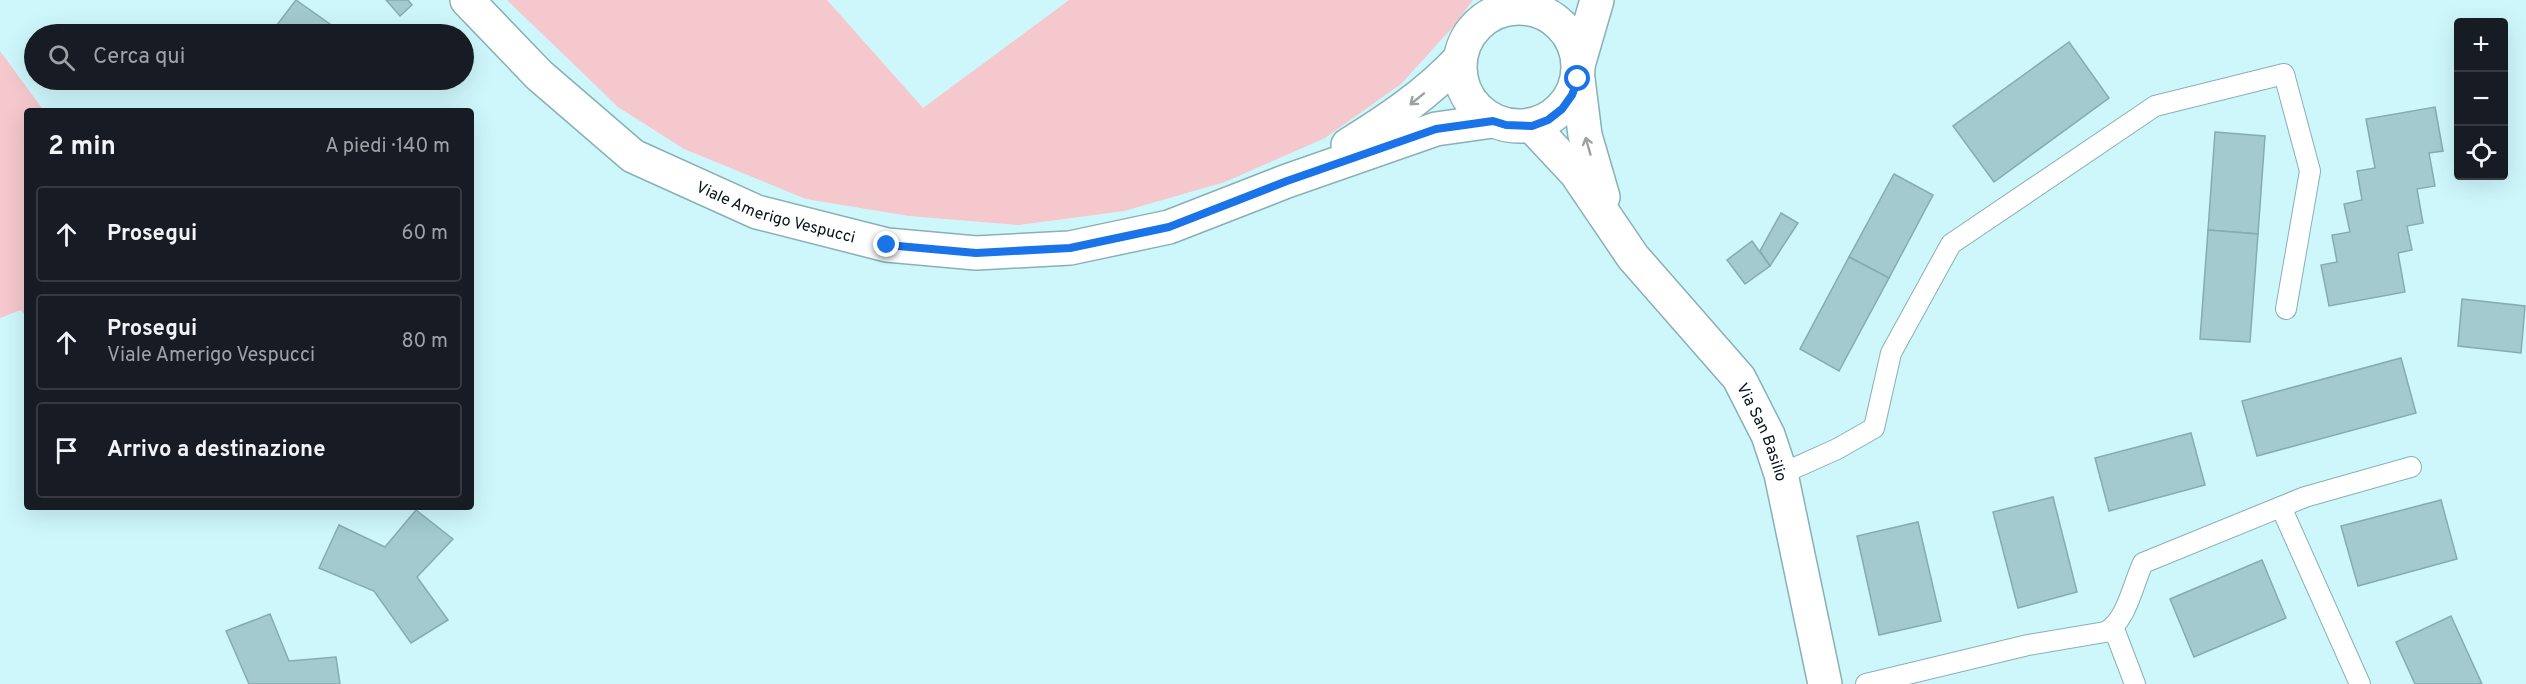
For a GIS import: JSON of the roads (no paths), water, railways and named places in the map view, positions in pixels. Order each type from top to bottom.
[{"type":"street","name":"Viale Amerigo Vespucci","points":[[467,0],[539,75],[633,156],[757,212],[887,245],[976,253],[1070,248],[1169,227],[1287,181]]},
{"type":"street","points":[[1597,0],[1579,70],[1572,95],[1562,109],[1548,120],[1532,126],[1512,126],[1493,121],[1478,110],[1467,95],[1461,78],[1460,59],[1467,37],[1491,10],[1531,8],[1554,18],[1572,37],[1579,70],[1585,135],[1610,222]]},
{"type":"street","points":[[1287,181],[1404,110],[1438,83],[1460,59]]},
{"type":"street","points":[[1287,181],[1436,129],[1493,121]]},
{"type":"street","name":"Via San Basilio","points":[[1532,126],[1576,173],[1633,257],[1739,378],[1768,435],[1781,474],[1825,684]]},
{"type":"lane","points":[[1781,474],[1837,449],[1874,428],[1891,353],[1951,244],[2155,106],[2284,74],[2310,171],[2286,309]]},
{"type":"lane","points":[[1866,684],[2028,645],[2114,629],[2122,618],[2143,563],[2305,497],[2410,467]]},
{"type":"lane","points":[[2281,507],[2360,684]]},
{"type":"lane","points":[[2114,629],[2135,684]]}]
